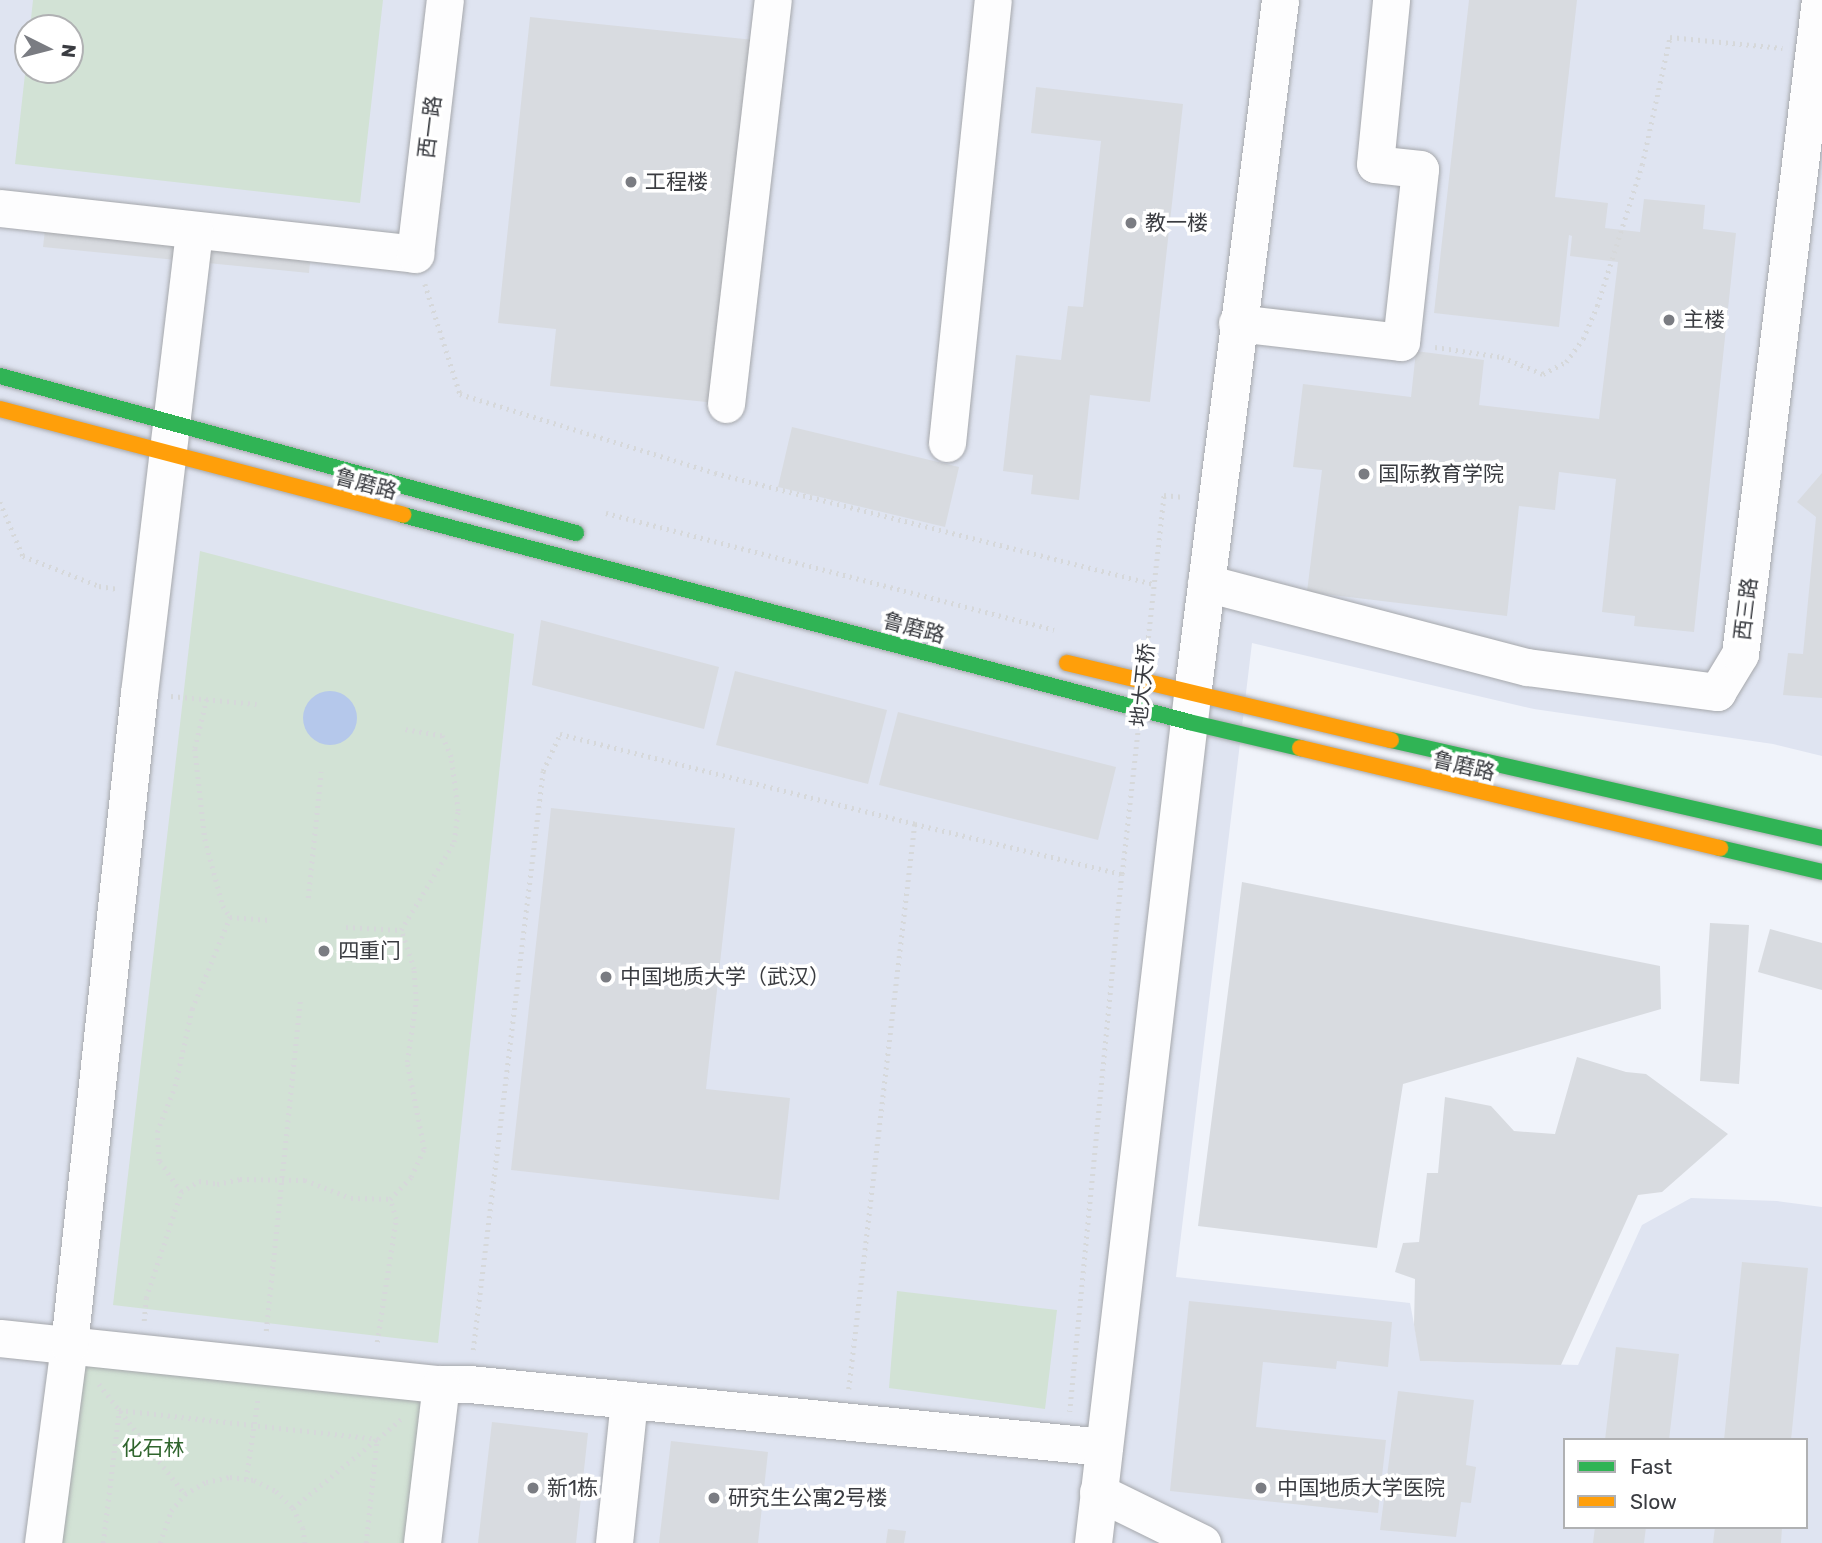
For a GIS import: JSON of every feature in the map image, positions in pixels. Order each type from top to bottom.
[{"type":"main road","name":"鲁磨路","points":[[0,376],[169,439],[1192,694],[1822,838]]},
{"type":"main road","name":"鲁磨路","points":[[0,409],[169,439],[589,537]]},
{"type":"main road","name":"鲁磨路","points":[[1045,657],[1192,694],[1822,872]]},
{"type":"street","name":"西一路","points":[[415,254],[445,0]]},
{"type":"street","points":[[726,404],[773,0]]},
{"type":"street","points":[[947,443],[993,0]]},
{"type":"street","points":[[1093,1543],[1192,694],[1280,0]]},
{"type":"street","points":[[1237,323],[1401,342],[1420,169],[1375,164],[1391,0]]},
{"type":"street","name":"西三路","points":[[1206,583],[1527,667],[1717,692],[1740,654],[1820,0]]},
{"type":"street","points":[[0,208],[415,254]]},
{"type":"street","points":[[43,1543],[69,1345],[150,594],[194,230]]},
{"type":"street","points":[[0,1338],[1104,1447]]},
{"type":"street","points":[[422,1543],[455,1384]]},
{"type":"street","points":[[614,1543],[629,1400]]},
{"type":"street","points":[[1098,1492],[1202,1543]]},
{"type":"path","points":[[1401,342],[1502,357],[1543,374],[1566,362],[1583,339],[1597,306],[1642,164],[1670,37],[1814,50]]},
{"type":"path","points":[[415,254],[460,394],[715,473],[1154,584]]},
{"type":"path","name":"地大天桥","points":[[1067,1443],[1122,874],[1164,495]]},
{"type":"path","points":[[0,502],[23,556],[99,586],[150,594]]},
{"type":"path","points":[[598,511],[1066,633]]},
{"type":"path","points":[[1132,651],[1192,694]]},
{"type":"path","points":[[139,693],[257,704]]},
{"type":"path","points":[[206,699],[195,749],[205,839],[223,905],[230,917]]},
{"type":"path","points":[[141,1352],[146,1298],[181,1192],[199,1181],[217,1184],[240,1179],[282,1178],[305,1180],[351,1198],[390,1199],[411,1177],[424,1149],[407,1062],[414,1027],[414,969],[401,930],[454,842],[458,811],[451,757],[442,736],[402,729]]},
{"type":"path","points":[[293,1508],[378,1438],[455,1384],[543,771],[560,734],[1122,874]]},
{"type":"path","points":[[308,898],[321,772]]},
{"type":"path","points":[[845,1421],[915,824]]},
{"type":"path","points":[[230,917],[270,920]]},
{"type":"path","points":[[181,1192],[159,1161],[157,1132],[174,1086],[192,1009],[230,917]]},
{"type":"path","points":[[346,928],[401,930]]},
{"type":"path","points":[[246,1479],[263,1363],[300,1001]]},
{"type":"path","points":[[373,1375],[379,1315],[388,1283],[396,1219],[390,1199]]},
{"type":"path","points":[[119,1409],[378,1438]]},
{"type":"path","points":[[119,1409],[186,1494]]},
{"type":"path","points":[[103,1543],[119,1409]]},
{"type":"path","points":[[366,1543],[378,1438]]},
{"type":"path","points":[[160,1543],[171,1511],[186,1494],[206,1482],[230,1477],[246,1479],[276,1491],[293,1508],[303,1528],[306,1543]]},
{"type":"shaded area","name":"中国地质大学（武汉）","points":[[0,0],[1822,0],[1822,756],[1773,744],[1534,709],[1252,643],[1176,1277],[1410,1303],[1421,1361],[1578,1365],[1642,1225],[1691,1198],[1777,1201],[1822,1207],[1822,1543],[0,1543]]},
{"type":"green space","points":[[33,0],[383,0],[360,203],[15,164],[24,84],[84,84],[84,14],[32,14]]},
{"type":"green space","points":[[200,551],[514,634],[438,1343],[113,1305]]},
{"type":"green space","points":[[897,1291],[1057,1310],[1045,1409],[889,1388]]},
{"type":"green space","name":"化石林","points":[[69,1345],[441,1384],[422,1543],[43,1543]]},
{"type":"water","points":[[330,691],[349,699],[357,718],[349,737],[330,745],[311,737],[303,718],[311,699]]},
{"type":"building","name":"主楼","points":[[1469,0],[1577,0],[1555,197],[1608,203],[1605,228],[1640,232],[1644,199],[1705,205],[1703,229],[1736,233],[1694,632],[1634,626],[1635,616],[1602,612],[1616,479],[1559,472],[1555,510],[1519,506],[1507,616],[1307,592],[1322,470],[1293,467],[1303,384],[1411,397],[1416,351],[1484,360],[1479,405],[1599,419],[1618,262],[1570,256],[1572,236],[1569,235],[1559,327],[1434,313]]},
{"type":"building","name":"工程楼","points":[[530,17],[765,41],[726,404],[550,386],[556,329],[498,323]]},
{"type":"building","name":"教一楼","points":[[1036,87],[1183,104],[1150,402],[1090,395],[1079,500],[1031,494],[1033,475],[1003,471],[1016,355],[1061,360],[1068,306],[1083,307],[1101,141],[1031,133]]},
{"type":"building","points":[[47,213],[312,240],[309,273],[43,247]]},
{"type":"building","points":[[792,427],[959,467],[945,527],[778,487]]},
{"type":"building","points":[[1822,473],[1822,698],[1783,695],[1788,653],[1803,654],[1816,517],[1797,502]]},
{"type":"building","points":[[541,620],[719,667],[704,729],[532,685]]},
{"type":"building","points":[[735,671],[887,710],[868,784],[716,745]]},
{"type":"building","points":[[898,712],[1116,767],[1098,840],[879,785]]},
{"type":"building","points":[[551,808],[735,828],[706,1089],[790,1098],[779,1200],[511,1170]]},
{"type":"building","points":[[1242,882],[1660,966],[1661,1009],[1403,1084],[1377,1248],[1198,1226]]},
{"type":"building","points":[[1710,923],[1749,925],[1739,1084],[1700,1081]]},
{"type":"building","points":[[1770,929],[1822,943],[1822,990],[1758,972]]},
{"type":"building","points":[[1577,1057],[1626,1072],[1646,1074],[1728,1134],[1662,1192],[1638,1195],[1561,1365],[1420,1361],[1414,1325],[1415,1279],[1395,1272],[1403,1243],[1419,1242],[1427,1173],[1438,1173],[1445,1097],[1491,1106],[1514,1131],[1555,1134]]},
{"type":"building","points":[[1742,1262],[1808,1268],[1791,1438],[1724,1438]]},
{"type":"building","points":[[1189,1301],[1392,1322],[1388,1367],[1337,1361],[1336,1369],[1263,1362],[1256,1427],[1386,1440],[1378,1513],[1170,1491]]},
{"type":"building","points":[[1616,1347],[1679,1354],[1669,1438],[1605,1438]]},
{"type":"building","points":[[1398,1391],[1474,1400],[1466,1465],[1476,1467],[1471,1503],[1461,1502],[1456,1537],[1380,1530]]},
{"type":"building","name":"新1栋","points":[[492,1422],[588,1433],[576,1543],[478,1543]]},
{"type":"building","name":"研究生公寓2号楼","points":[[671,1441],[768,1452],[758,1543],[659,1543]]},
{"type":"building","points":[[888,1529],[906,1531],[904,1543],[886,1543]]},
{"type":"building","points":[[1595,1529],[1646,1529],[1644,1543],[1593,1543]]},
{"type":"building","points":[[1715,1529],[1782,1529],[1781,1543],[1713,1543]]},
{"type":"traffic: fast","points":[[0,376],[576,533]]},
{"type":"traffic: fast","points":[[403,515],[1189,722],[1300,748]]},
{"type":"traffic: fast","points":[[1391,740],[1822,838]]},
{"type":"traffic: fast","points":[[1720,848],[1822,872]]},
{"type":"traffic: slow","points":[[0,409],[403,515]]},
{"type":"traffic: slow","points":[[1067,663],[1391,740]]},
{"type":"traffic: slow","points":[[1300,748],[1720,848]]},
{"type":"place","name":"工程楼","points":[[631,182]]},
{"type":"place","name":"教一楼","points":[[1131,223]]},
{"type":"place","name":"主楼","points":[[1669,320]]},
{"type":"place","name":"国际教育学院","points":[[1364,474]]},
{"type":"place","name":"四重门","points":[[324,951]]},
{"type":"place","name":"中国地质大学（武汉）","points":[[606,977]]},
{"type":"place","name":"新1栋","points":[[533,1488]]},
{"type":"place","name":"中国地质大学医院","points":[[1261,1488]]},
{"type":"place","name":"研究生公寓2号楼","points":[[714,1498]]}]
